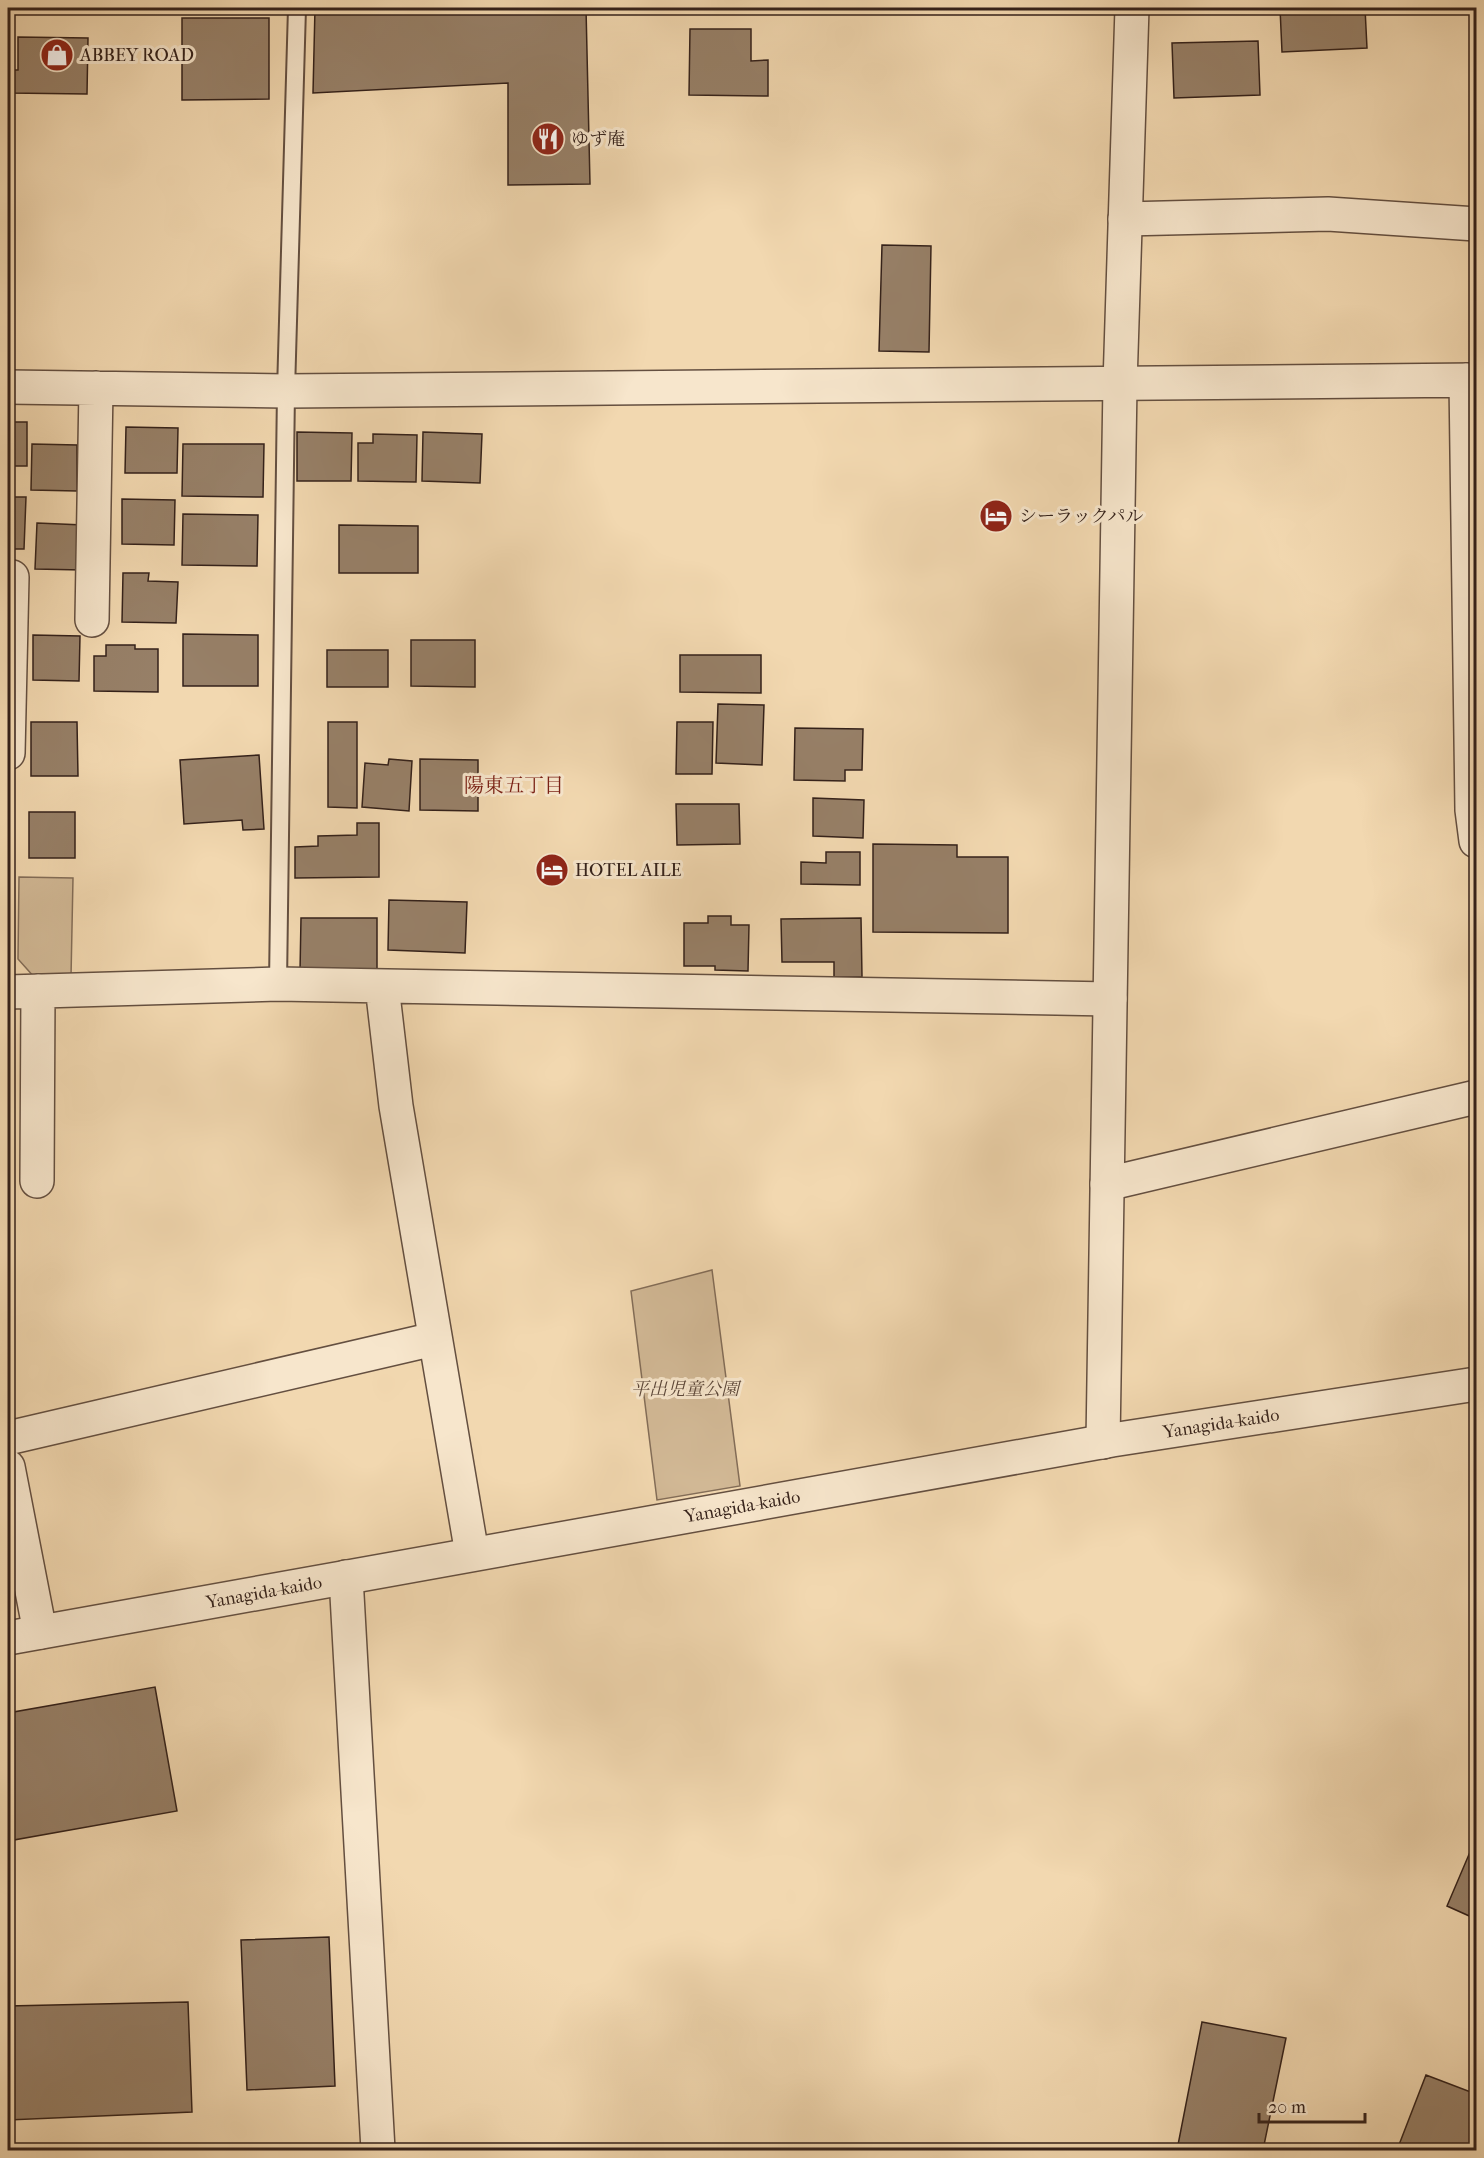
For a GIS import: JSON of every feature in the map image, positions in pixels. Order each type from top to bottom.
[{"type":"street","points":[[1102,1442],[1120,384],[1132,8]]},
{"type":"street","points":[[1125,219],[1328,214],[1476,224]]},
{"type":"street","points":[[8,387],[286,391],[1471,380],[1472,810],[1476,841]]},
{"type":"street","points":[[92,620],[96,388]]},
{"type":"street","points":[[8,577],[12,577],[8,753]]},
{"type":"street","points":[[38,1181],[23,992],[278,984],[1110,999]]},
{"type":"street","points":[[382,986],[396,1106],[472,1554]]},
{"type":"street","points":[[1107,1184],[1476,1098]]},
{"type":"street","points":[[8,1438],[434,1339]]},
{"type":"street","name":"Yanagida-kaido","points":[[8,1638],[1102,1442],[1476,1384]]},
{"type":"street","points":[[8,1467],[40,1632]]},
{"type":"street","points":[[346,1577],[378,2151]]},
{"type":"lane","points":[[278,984],[286,391],[297,8]]},
{"type":"green space","points":[[19,877],[73,878],[71,977],[35,978],[18,959]]},
{"type":"green space","name":"平出児童公園","points":[[712,1270],[740,1486],[657,1500],[631,1291]]},
{"type":"building","name":"ゆず庵","points":[[315,8],[586,8],[590,184],[508,185],[508,83],[313,93]]},
{"type":"building","points":[[1280,8],[1365,8],[1367,48],[1282,52]]},
{"type":"building","points":[[182,18],[269,18],[269,99],[182,100]]},
{"type":"building","points":[[690,29],[751,29],[751,61],[768,60],[768,96],[689,95]]},
{"type":"building","points":[[18,37],[88,38],[87,94],[8,93],[8,70],[18,70]]},
{"type":"building","points":[[1258,41],[1260,95],[1174,98],[1172,43]]},
{"type":"building","points":[[882,245],[931,246],[929,352],[879,351]]},
{"type":"building","points":[[8,422],[27,422],[27,466],[8,466]]},
{"type":"building","points":[[126,427],[178,428],[177,473],[125,473]]},
{"type":"building","points":[[297,432],[352,433],[351,481],[297,481]]},
{"type":"building","points":[[423,432],[482,434],[480,483],[422,481]]},
{"type":"building","points":[[373,434],[417,435],[416,482],[358,481],[358,443],[373,443]]},
{"type":"building","points":[[32,444],[77,445],[77,491],[31,490]]},
{"type":"building","points":[[183,444],[264,444],[263,497],[182,496]]},
{"type":"building","points":[[8,497],[26,497],[24,549],[8,549]]},
{"type":"building","points":[[122,499],[175,500],[174,545],[122,544]]},
{"type":"building","points":[[183,514],[258,515],[257,566],[182,565]]},
{"type":"building","points":[[37,523],[83,525],[82,570],[35,569]]},
{"type":"building","points":[[339,525],[418,526],[418,573],[339,573]]},
{"type":"building","points":[[123,573],[149,573],[148,581],[178,582],[176,623],[122,622]]},
{"type":"building","points":[[183,634],[258,635],[258,686],[183,686]]},
{"type":"building","points":[[33,635],[80,636],[79,681],[33,680]]},
{"type":"building","points":[[411,640],[475,640],[475,687],[411,686]]},
{"type":"building","points":[[106,645],[135,645],[135,649],[158,649],[158,692],[94,691],[94,656],[106,656]]},
{"type":"building","points":[[327,650],[388,650],[388,687],[327,687]]},
{"type":"building","points":[[680,655],[761,655],[761,693],[680,692]]},
{"type":"building","points":[[718,704],[764,705],[762,765],[716,763]]},
{"type":"building","points":[[31,722],[77,722],[78,776],[31,776]]},
{"type":"building","points":[[328,722],[357,722],[357,808],[328,807]]},
{"type":"building","points":[[677,722],[713,722],[712,774],[676,774]]},
{"type":"building","points":[[795,728],[863,729],[862,770],[845,770],[845,781],[794,780]]},
{"type":"building","points":[[259,755],[264,829],[243,830],[242,820],[184,824],[180,760]]},
{"type":"building","points":[[389,759],[412,761],[409,811],[362,807],[365,763],[388,765]]},
{"type":"building","points":[[420,759],[478,760],[478,811],[420,810]]},
{"type":"building","points":[[813,798],[864,800],[863,838],[813,836]]},
{"type":"building","points":[[676,804],[739,804],[740,844],[677,845]]},
{"type":"building","points":[[29,812],[75,812],[75,858],[29,858]]},
{"type":"building","points":[[357,823],[379,823],[379,877],[295,878],[295,847],[318,846],[318,836],[357,835]]},
{"type":"building","points":[[873,844],[957,845],[957,857],[1008,857],[1008,933],[873,932]]},
{"type":"building","points":[[826,852],[860,852],[860,885],[801,884],[801,862],[826,863]]},
{"type":"building","points":[[389,900],[467,902],[465,953],[388,950]]},
{"type":"building","points":[[708,916],[731,916],[731,925],[749,925],[748,971],[715,970],[715,966],[684,966],[684,923],[708,923]]},
{"type":"building","points":[[301,918],[377,918],[377,973],[300,972]]},
{"type":"building","points":[[861,918],[862,977],[834,977],[834,962],[782,962],[781,919]]},
{"type":"building","points":[[155,1687],[177,1811],[8,1841],[8,1713]]},
{"type":"building","points":[[1476,1838],[1476,1919],[1447,1906]]},
{"type":"building","points":[[329,1937],[335,2086],[247,2090],[241,1940]]},
{"type":"building","points":[[188,2002],[192,2112],[8,2120],[8,2006]]},
{"type":"building","points":[[1202,2022],[1286,2038],[1263,2150],[1177,2150]]},
{"type":"building","points":[[1426,2075],[1476,2094],[1474,2150],[1397,2150]]},
{"type":"place","name":"ABBEY ROAD","points":[[57,55]]},
{"type":"place","name":"ゆず庵","points":[[548,139]]},
{"type":"place","name":"シーラックパル","points":[[996,516]]},
{"type":"place","name":"HOTEL AILE","points":[[552,870]]},
{"type":"district","name":"陽東五丁目","points":[[514,785]]}]
